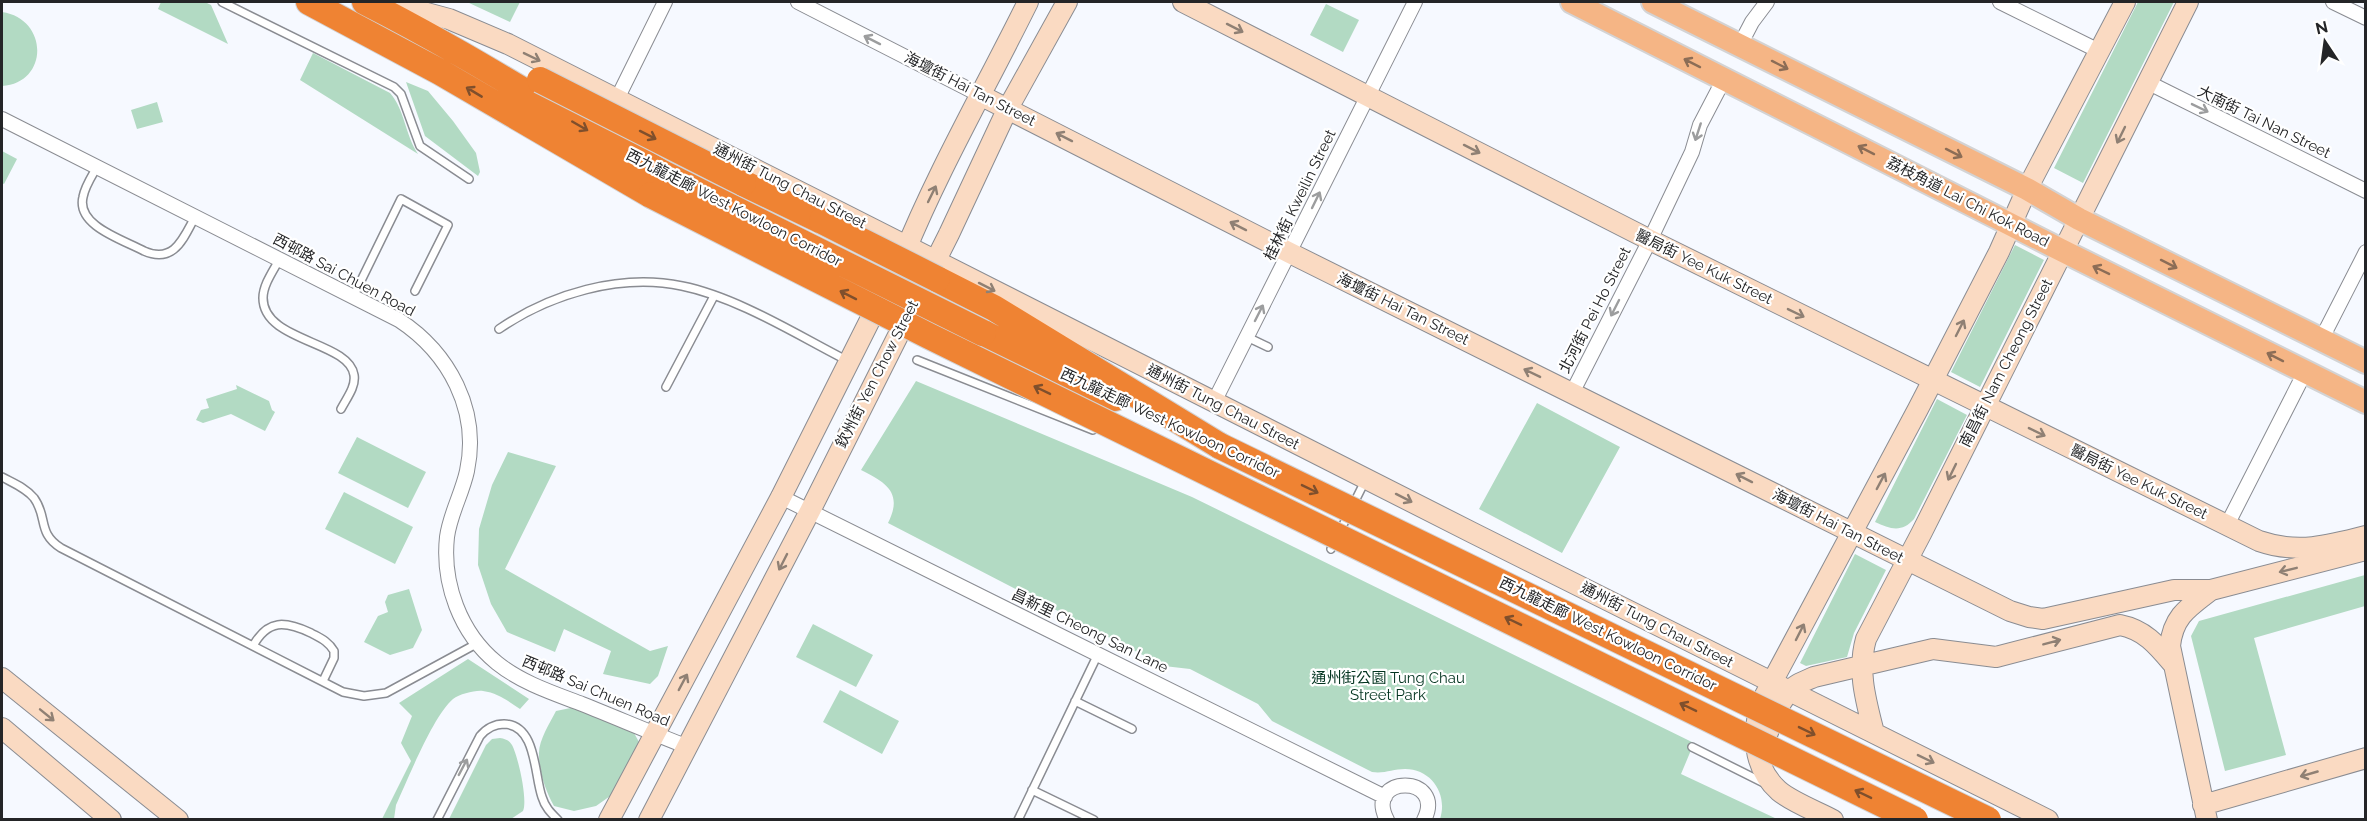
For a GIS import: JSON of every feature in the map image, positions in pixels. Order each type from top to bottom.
[{"type":"highway","name":"西九龍走廊 West Kowloon Corridor","points":[[309,2],[412,34],[717,201],[1168,424],[1220,446],[1988,819]]},
{"type":"highway","name":"西九龍走廊 West Kowloon Corridor","points":[[366,2],[594,164],[706,224],[1915,819]]},
{"type":"highway","points":[[412,34],[442,32],[994,308],[1220,446]]},
{"type":"main road","name":"欽州街 Yen Chow Street","points":[[609,819],[781,497],[1028,2]]},
{"type":"main road","name":"欽州街 Yen Chow Street","points":[[649,819],[810,511],[1007,110],[1066,2]]},
{"type":"main road","name":"醫局街 Yee Kuk Street","points":[[1183,2],[1650,240],[2271,545],[2299,549],[2329,546],[2366,536]]},
{"type":"main road","name":"荔枝角道 Lai Chi Kok Road","points":[[1572,2],[2366,402]]},
{"type":"main road","points":[[1653,2],[2366,362]]},
{"type":"main road","points":[[1833,819],[1779,791],[1758,758],[1780,707],[1780,688],[1853,532],[1933,380],[2012,224],[2027,189],[2125,2]]},
{"type":"main road","name":"南昌街 Nam Cheong Street","points":[[1874,733],[1862,682],[1861,667],[1866,639],[2188,2]]},
{"type":"main road","name":"通州街 Tung Chau Street","points":[[412,34],[449,19],[480,31],[690,135],[1780,688],[2048,819]]},
{"type":"main road","name":"海壇街 Hai Tan Street","points":[[980,95],[1290,253],[2010,611],[2043,619],[2174,590],[2211,590]]},
{"type":"main road","points":[[2366,550],[2211,590],[2188,608],[2174,626],[2170,646],[2205,812],[2366,758]]},
{"type":"main road","points":[[1780,688],[1799,684],[1814,677],[1933,648],[1996,657],[2120,625],[2130,627],[2151,638],[2173,664]]},
{"type":"main road","points":[[2,678],[178,819]]},
{"type":"main road","points":[[2,728],[111,819]]},
{"type":"street","points":[[617,99],[664,2]]},
{"type":"street","name":"海壇街 Hai Tan Street","points":[[798,2],[980,95]]},
{"type":"street","name":"桂林街 Kweilin Street","points":[[1214,402],[1415,2]]},
{"type":"street","points":[[1740,45],[1752,22],[1767,2]]},
{"type":"street","points":[[2000,2],[2099,51]]},
{"type":"street","points":[[2333,2],[2366,18]]},
{"type":"street","name":"北河街 Pei Ho Street","points":[[1572,393],[1650,240],[1692,152],[1700,124],[1724,79]]},
{"type":"street","name":"大南街 Tai Nan Street","points":[[2147,82],[2366,191]]},
{"type":"street","name":"西邨路 Sai Chuen Road","points":[[2,119],[399,320],[426,341],[449,368],[463,400],[467,417],[470,453],[462,487],[450,521],[447,537],[447,566],[454,602],[478,644],[495,661],[525,681],[688,747]]},
{"type":"street","points":[[2321,340],[2366,252]]},
{"type":"street","points":[[2228,525],[2305,372]]},
{"type":"street","name":"昌新里 Cheong San Lane","points":[[781,497],[1385,797]]},
{"type":"street","points":[[1387,819],[1383,812],[1385,797],[1395,786],[1410,784],[1417,787],[1426,799],[1427,813],[1424,819]]},
{"type":"lane","points":[[222,2],[393,87],[401,94],[420,146],[469,179]]},
{"type":"lane","points":[[676,160],[690,135]]},
{"type":"lane","points":[[97,167],[82,196],[85,216],[92,224],[126,242],[152,254],[162,255],[179,245],[195,217]]},
{"type":"lane","points":[[353,297],[401,199],[448,225],[415,291]]},
{"type":"lane","points":[[279,260],[265,289],[265,308],[276,324],[347,361],[354,376],[354,384],[341,409]]},
{"type":"lane","points":[[499,329],[559,299],[597,287],[643,282],[681,285],[732,302],[848,361]]},
{"type":"lane","points":[[666,387],[714,296]]},
{"type":"lane","points":[[1247,337],[1268,347]]},
{"type":"lane","points":[[916,360],[1100,433]]},
{"type":"lane","points":[[1122,440],[1208,471]]},
{"type":"lane","points":[[2,477],[28,491],[33,497],[40,511],[43,528],[54,544],[353,695],[375,696],[386,693],[478,644]]},
{"type":"lane","points":[[1331,549],[1366,479]]},
{"type":"lane","points":[[253,646],[268,628],[280,624],[294,625],[324,640],[334,651],[334,658],[322,681]]},
{"type":"lane","points":[[1018,819],[1098,654]]},
{"type":"lane","points":[[1075,701],[1132,729]]},
{"type":"lane","points":[[437,819],[480,736],[490,727],[503,724],[517,728],[528,739],[541,796],[548,810],[558,819]]},
{"type":"lane","points":[[1692,747],[1779,791]]},
{"type":"lane","points":[[1032,790],[1094,819]]},
{"type":"green space","points":[[161,2],[205,2],[211,5],[228,44],[158,9]]},
{"type":"green space","points":[[467,2],[520,2],[510,22]]},
{"type":"green space","points":[[2138,2],[2174,2],[2083,183],[2054,168]]},
{"type":"green space","points":[[1326,4],[1359,20],[1343,52],[1310,35]]},
{"type":"green space","points":[[2,12],[17,17],[28,26],[35,38],[37,50],[35,63],[28,74],[17,82],[2,86]]},
{"type":"green space","points":[[313,53],[390,93],[399,107],[418,154],[300,80]]},
{"type":"green space","points":[[406,82],[428,91],[453,121],[476,153],[480,172],[478,176],[425,136]]},
{"type":"green space","points":[[157,102],[163,122],[137,129],[131,110]]},
{"type":"green space","points":[[2,151],[17,159],[4,184],[2,183]]},
{"type":"green space","points":[[2015,245],[2044,260],[1980,387],[1951,372]]},
{"type":"green space","name":"通州街公園 Tung Chau Street Park","points":[[916,381],[1192,497],[1694,743],[1681,774],[1777,819],[1440,819],[1442,801],[1440,793],[1436,785],[1423,773],[1405,769],[1372,772],[1272,721],[1258,704],[1190,669],[1164,666],[888,523],[894,504],[890,490],[861,470]]},
{"type":"green space","points":[[236,385],[269,401],[275,412],[265,431],[231,414],[203,423],[196,420],[201,410],[209,408],[206,399],[237,389]]},
{"type":"green space","points":[[1937,399],[1967,415],[1914,519],[1900,528],[1875,522]]},
{"type":"green space","points":[[1537,403],[1620,447],[1562,553],[1479,509]]},
{"type":"green space","points":[[357,437],[426,472],[408,508],[338,473]]},
{"type":"green space","points":[[508,452],[556,466],[505,569],[650,651],[668,646],[658,676],[650,684],[603,674],[611,651],[564,629],[555,652],[507,632],[491,604],[478,565],[479,529],[492,485]]},
{"type":"green space","points":[[344,492],[413,527],[395,564],[325,529]]},
{"type":"green space","points":[[1855,554],[1886,570],[1854,633],[1847,657],[1806,666],[1800,663]]},
{"type":"green space","points":[[2365,575],[2365,606],[2254,638],[2286,755],[2225,771],[2191,636],[2199,621]]},
{"type":"green space","points":[[409,589],[422,630],[413,648],[390,655],[364,642],[378,616],[388,612],[385,602],[388,595]]},
{"type":"green space","points":[[813,624],[873,655],[856,687],[796,657]]},
{"type":"green space","points":[[468,659],[529,699],[520,709],[498,695],[483,691],[468,693],[453,699],[437,719],[422,749],[396,805],[394,819],[382,819],[411,761],[401,743],[412,716],[399,703]]},
{"type":"green space","points":[[840,690],[899,721],[882,754],[823,722]]},
{"type":"green space","points":[[580,706],[634,733],[639,742],[638,749],[613,794],[596,806],[574,811],[554,806],[542,775],[539,750],[556,711]]},
{"type":"green space","points":[[500,738],[511,743],[517,758],[522,778],[523,811],[511,819],[449,819],[486,745],[492,739]]}]
